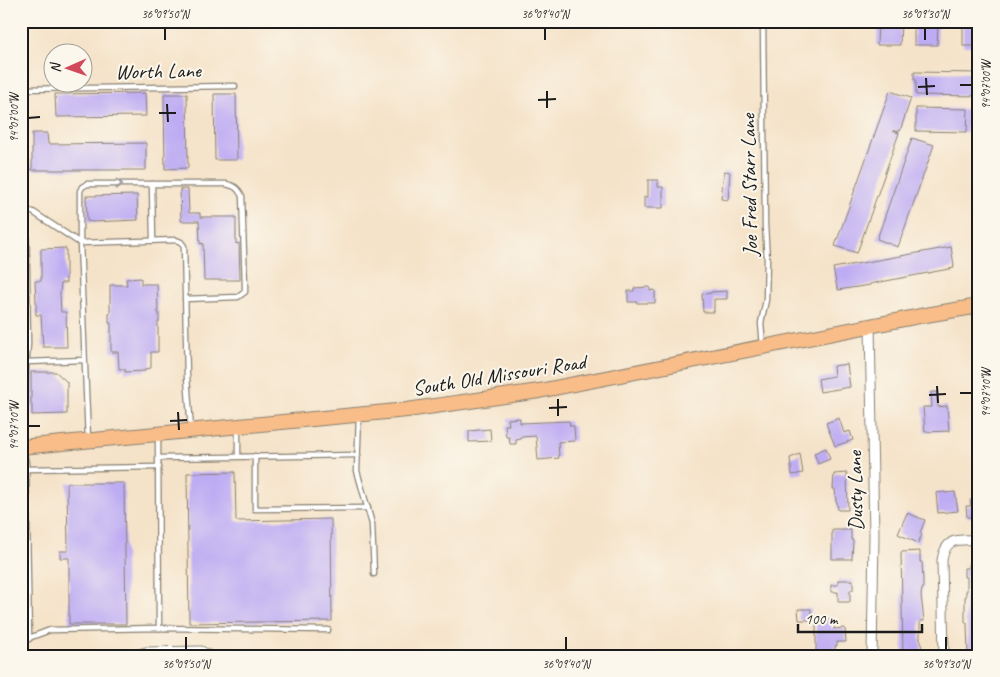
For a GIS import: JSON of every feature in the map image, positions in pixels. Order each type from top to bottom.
[{"type":"main road","name":"South Old Missouri Road","points":[[22,447],[406,410],[539,391],[979,306]]},
{"type":"street","name":"Dusty Lane","points":[[870,326],[874,535],[872,656]]},
{"type":"street","points":[[944,656],[943,552],[952,542],[979,540]]},
{"type":"street","points":[[137,656],[146,652],[201,652],[210,656]]},
{"type":"lane","name":"Joe Fred Starr Lane","points":[[763,21],[767,260],[766,300],[761,323],[764,347]]},
{"type":"lane","name":"Worth Lane","points":[[21,89],[235,86]]},
{"type":"lane","points":[[88,440],[80,243],[80,191],[82,187],[87,184],[226,184],[233,185],[239,189],[242,196],[244,292],[238,297],[185,299]]},
{"type":"lane","points":[[152,184],[153,240]]},
{"type":"lane","points":[[21,397],[24,394],[28,344],[24,209],[34,212],[80,243],[153,240],[176,240],[181,242],[184,246],[187,377],[191,431]]},
{"type":"lane","points":[[27,362],[84,360]]},
{"type":"lane","points":[[359,415],[357,471],[372,524],[374,574]]},
{"type":"lane","points":[[238,427],[238,456]]},
{"type":"lane","points":[[158,434],[159,628]]},
{"type":"lane","points":[[22,447],[26,463],[24,480],[29,639]]},
{"type":"lane","points":[[159,458],[358,455]]},
{"type":"lane","points":[[255,456],[255,509],[368,508]]},
{"type":"lane","points":[[26,469],[159,467]]},
{"type":"lane","points":[[21,641],[50,630],[159,628],[328,630]]},
{"type":"building","points":[[878,21],[901,21],[900,45],[877,45]]},
{"type":"building","points":[[914,21],[938,21],[937,45],[914,45]]},
{"type":"building","points":[[963,21],[979,21],[979,46],[963,46]]},
{"type":"building","points":[[914,72],[979,73],[979,96],[916,95]]},
{"type":"building","points":[[890,91],[911,98],[900,131],[893,131],[899,133],[857,253],[835,246]]},
{"type":"building","points":[[145,93],[146,116],[56,117],[55,94]]},
{"type":"building","points":[[164,94],[187,94],[188,168],[165,169]]},
{"type":"building","points":[[214,94],[236,94],[237,160],[215,160]]},
{"type":"building","points":[[916,108],[968,109],[967,132],[916,131]]},
{"type":"building","points":[[32,133],[47,133],[48,144],[146,143],[146,170],[32,170]]},
{"type":"building","points":[[912,138],[934,145],[898,247],[877,239]]},
{"type":"building","points":[[724,171],[730,172],[728,200],[721,199]]},
{"type":"building","points":[[648,180],[658,180],[658,187],[663,187],[663,208],[644,208],[644,197],[648,197]]},
{"type":"building","points":[[180,189],[188,189],[189,213],[200,213],[200,217],[236,217],[236,244],[239,243],[240,280],[204,280],[203,243],[200,244],[199,221],[181,221]]},
{"type":"building","points":[[137,195],[138,220],[87,221],[86,196]]},
{"type":"building","points":[[951,247],[954,268],[870,285],[838,290],[837,288],[833,268]]},
{"type":"building","points":[[66,248],[66,283],[61,283],[60,294],[61,312],[66,312],[67,347],[43,347],[41,315],[36,315],[35,281],[41,281],[41,249]]},
{"type":"building","points":[[141,278],[141,284],[157,284],[159,313],[158,352],[151,352],[151,368],[145,369],[145,371],[125,372],[125,369],[119,369],[118,352],[111,352],[111,323],[109,323],[110,285],[127,285],[126,279]]},
{"type":"building","points":[[650,287],[650,291],[655,290],[655,303],[628,302],[628,291],[634,291],[634,288]]},
{"type":"building","points":[[727,291],[727,299],[714,299],[714,312],[703,312],[702,294]]},
{"type":"building","points":[[847,364],[850,387],[820,392],[818,379],[834,376],[833,366]]},
{"type":"building","points":[[31,372],[56,372],[67,382],[67,414],[32,415]]},
{"type":"building","points":[[931,392],[937,392],[938,407],[947,406],[949,431],[925,432],[923,407],[932,407]]},
{"type":"building","points":[[520,418],[520,423],[569,421],[570,426],[574,426],[575,441],[558,442],[559,458],[538,460],[536,436],[521,437],[521,439],[516,440],[516,444],[510,444],[509,437],[506,437],[505,425],[509,425],[508,419]]},
{"type":"building","points":[[839,418],[844,433],[850,431],[853,440],[835,446],[826,423]]},
{"type":"building","points":[[490,429],[491,441],[469,442],[469,431]]},
{"type":"building","points":[[826,448],[830,459],[818,464],[814,453]]},
{"type":"building","points":[[800,454],[803,473],[792,475],[790,458]]},
{"type":"building","points":[[235,472],[236,521],[331,519],[332,621],[189,623],[187,473]]},
{"type":"building","points":[[847,473],[848,510],[838,510],[835,489],[833,489],[834,474]]},
{"type":"building","points":[[67,483],[124,483],[126,624],[69,624],[69,558],[60,558],[60,551],[68,551]]},
{"type":"building","points":[[955,492],[958,511],[938,513],[936,493]]},
{"type":"building","points":[[979,499],[979,517],[967,517],[966,506],[971,506],[970,500]]},
{"type":"building","points":[[907,513],[925,520],[918,543],[898,534]]},
{"type":"building","points":[[832,530],[851,530],[851,540],[853,540],[852,559],[832,559]]},
{"type":"building","points":[[920,551],[923,580],[921,595],[924,621],[920,621],[922,656],[903,656],[901,552]]},
{"type":"building","points":[[971,560],[979,560],[979,656],[968,656],[967,623],[965,623],[967,577],[964,577],[964,568],[968,568]]},
{"type":"building","points":[[838,580],[853,580],[853,590],[850,590],[850,602],[838,602],[838,592],[831,592],[831,585],[838,585]]},
{"type":"building","points":[[798,609],[811,609],[811,620],[799,620]]},
{"type":"building","points":[[816,619],[833,619],[834,629],[845,628],[846,642],[837,642],[835,654],[816,655]]}]
